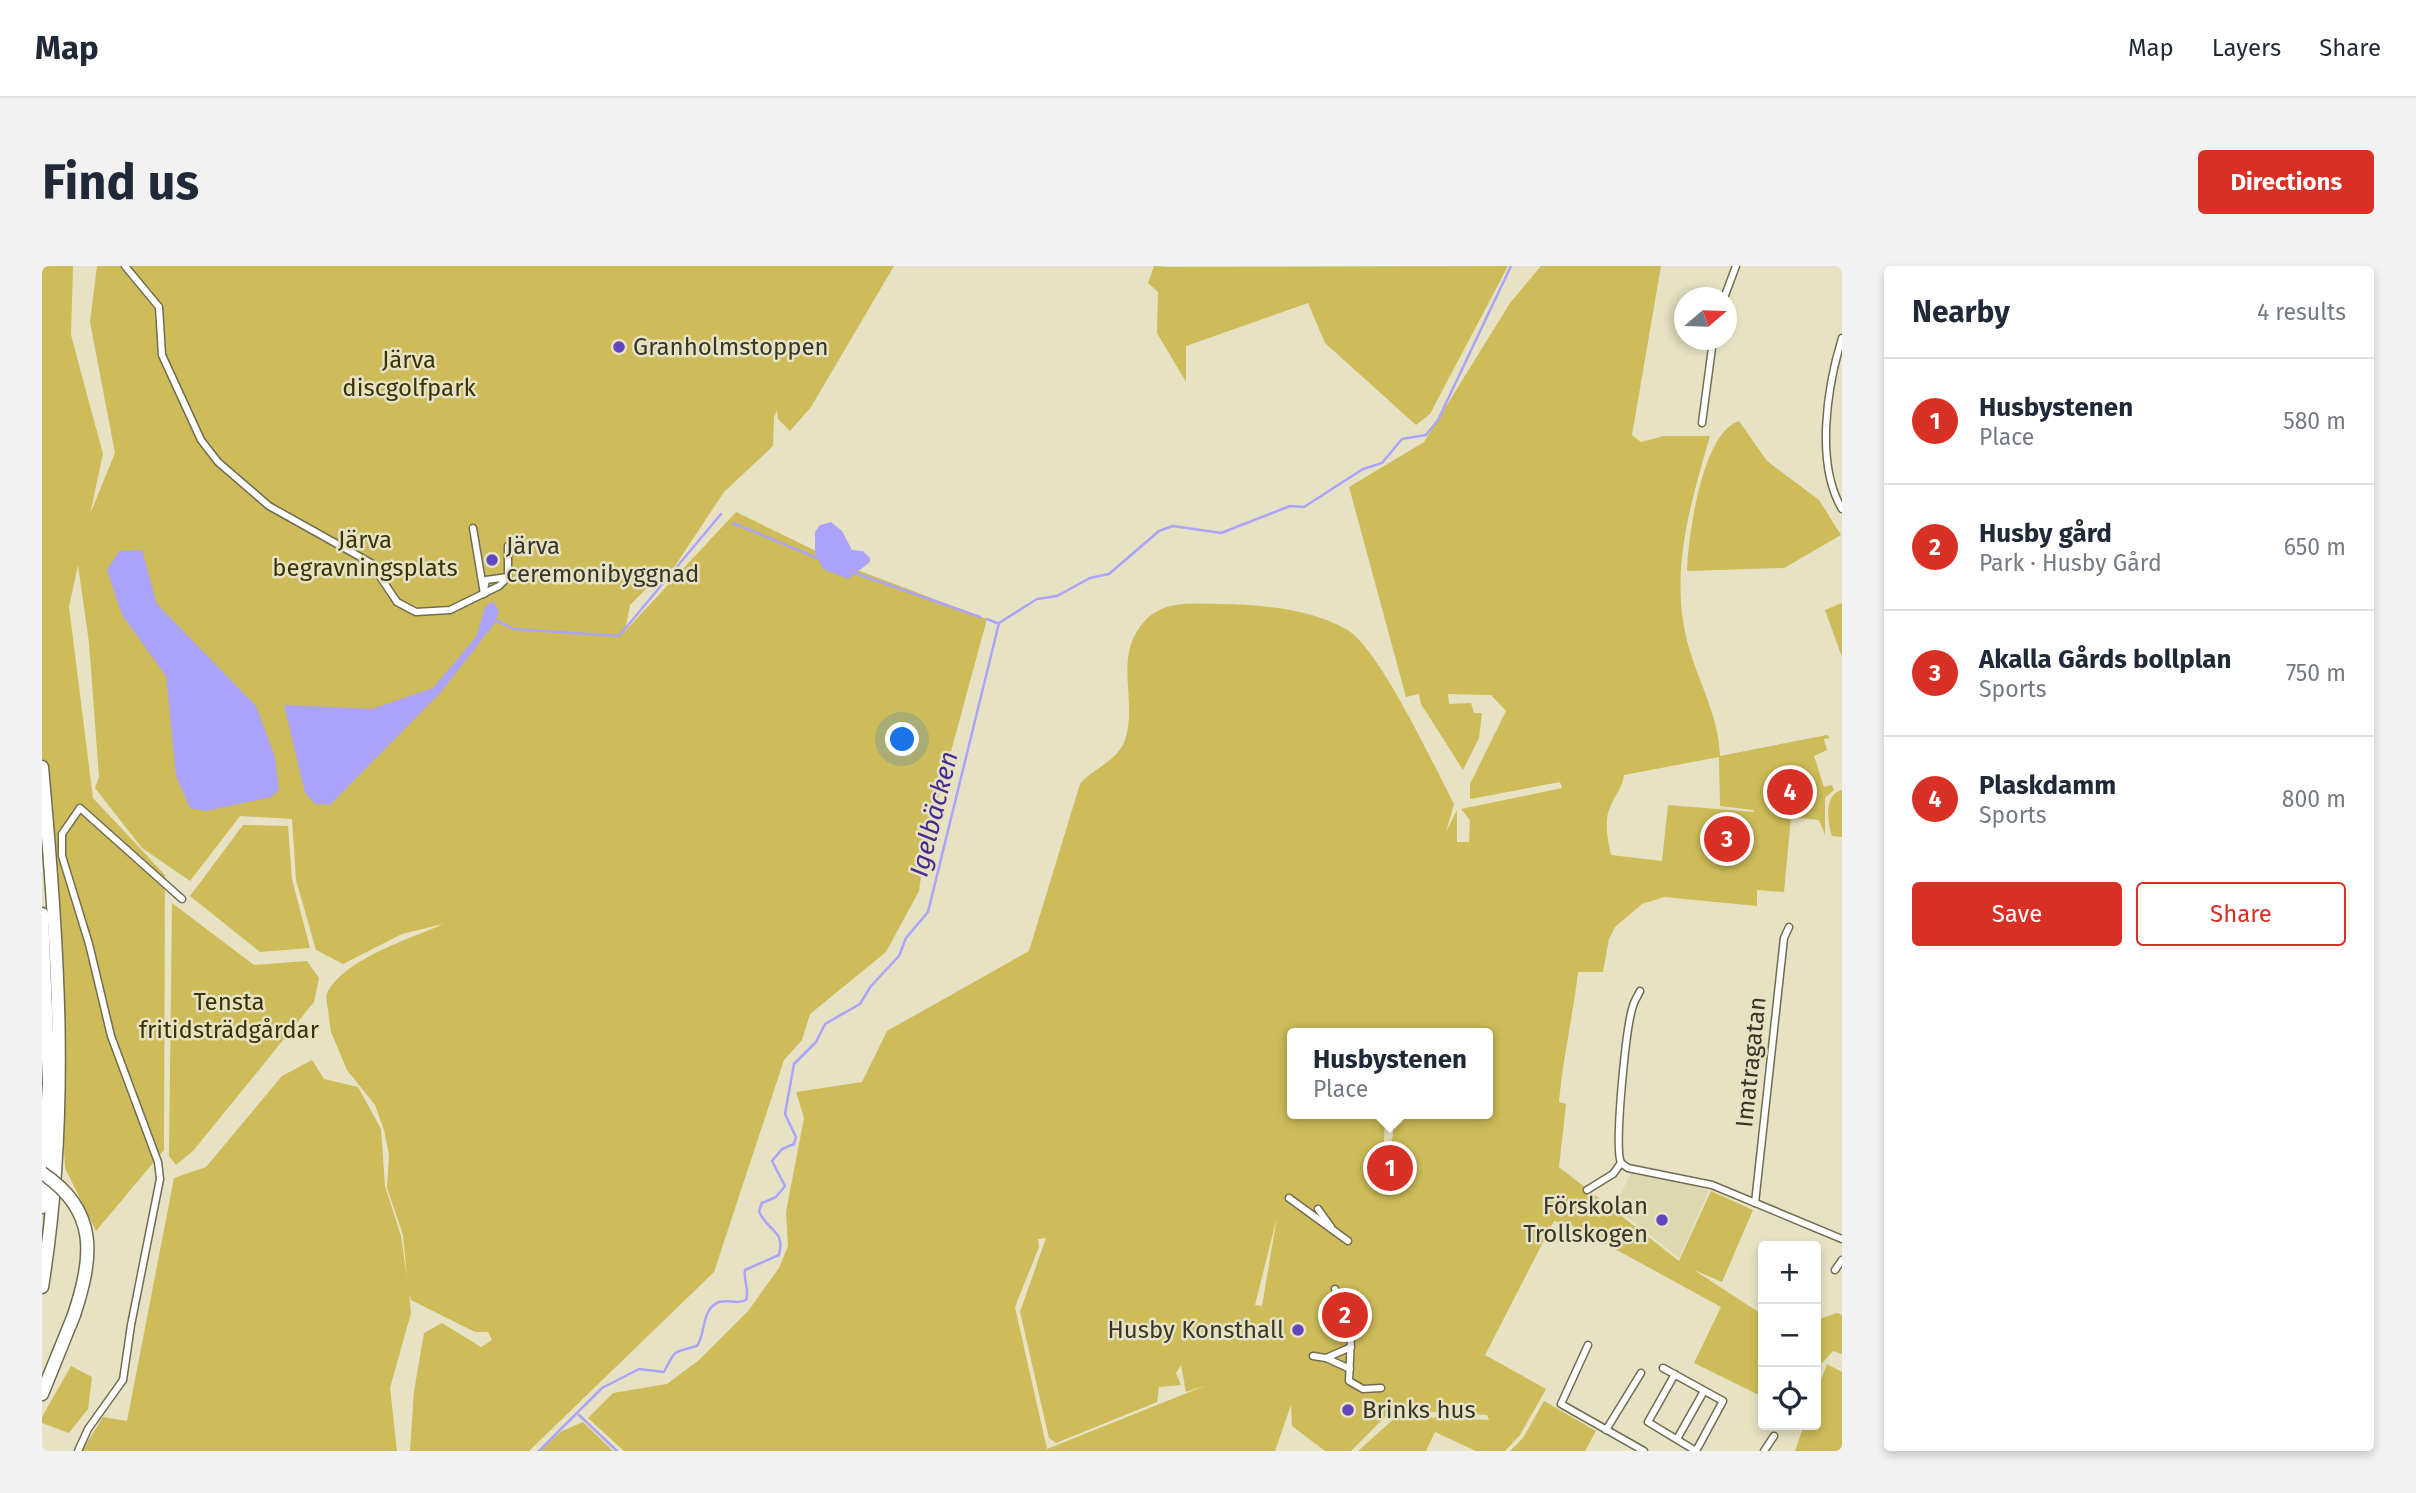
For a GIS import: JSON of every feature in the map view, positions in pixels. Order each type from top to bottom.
[{"type":"highway","points":[[42,767],[58,1149],[42,1287]]},
{"type":"highway","points":[[42,914],[54,1026],[42,1207]]},
{"type":"highway","points":[[42,1173],[64,1189],[73,1201],[88,1237],[88,1265],[74,1315],[42,1394]]},
{"type":"street","points":[[125,266],[159,307],[162,355],[172,382],[201,440],[219,462],[269,506],[371,563],[397,602],[407,608],[436,612],[450,610],[508,577]]},
{"type":"street","points":[[1728,287],[1736,266]]},
{"type":"street","points":[[1842,338],[1833,368],[1826,422],[1829,476],[1842,509]]},
{"type":"street","points":[[1702,423],[1712,350]]},
{"type":"street","points":[[473,528],[483,593]]},
{"type":"street","points":[[508,546],[508,577]]},
{"type":"street","points":[[483,593],[486,580],[495,576],[508,577]]},
{"type":"street","points":[[78,1451],[88,1429],[123,1380],[160,1179],[158,1162],[111,1036],[89,944],[62,856],[62,834],[80,808],[181,899]]},
{"type":"street","name":"Imatragatan","points":[[1755,1203],[1784,937],[1789,927]]},
{"type":"street","points":[[1587,1191],[1613,1174],[1622,1163],[1620,1111],[1632,1006],[1640,991]]},
{"type":"street","points":[[1622,1163],[1628,1168],[1712,1185],[1842,1239]]},
{"type":"street","points":[[1289,1198],[1348,1241]]},
{"type":"street","points":[[1301,1209],[1309,1202]]},
{"type":"street","points":[[1318,1209],[1334,1231]]},
{"type":"street","points":[[1835,1270],[1842,1260]]},
{"type":"street","points":[[1335,1289],[1351,1336],[1349,1381],[1363,1389],[1381,1388]]},
{"type":"street","points":[[1342,1311],[1363,1312]]},
{"type":"street","points":[[1588,1345],[1562,1404],[1644,1451]]},
{"type":"street","points":[[1326,1358],[1351,1347]]},
{"type":"street","points":[[1313,1356],[1326,1358],[1350,1368]]},
{"type":"street","points":[[1663,1368],[1675,1374],[1723,1401],[1696,1451],[1648,1422],[1675,1374]]},
{"type":"street","points":[[1606,1430],[1641,1373]]},
{"type":"street","points":[[1677,1439],[1704,1391]]},
{"type":"street","points":[[1764,1451],[1774,1436]]},
{"type":"shaded area","points":[[831,522],[842,531],[852,550],[863,551],[870,558],[870,562],[848,579],[823,569],[815,553],[815,532],[820,525]]},
{"type":"shaded area","points":[[142,550],[157,604],[256,706],[275,757],[279,790],[271,797],[206,811],[190,808],[176,776],[166,676],[122,615],[107,570],[119,551]]},
{"type":"shaded area","points":[[493,601],[499,612],[494,624],[441,692],[330,805],[315,804],[305,793],[284,705],[372,709],[433,688],[476,637],[485,607]]},
{"type":"shaded area","name":"Förskolan Trollskogen","points":[[1631,1172],[1709,1190],[1679,1258],[1620,1211],[1619,1199]]},
{"type":"green space","points":[[42,266],[73,266],[71,335],[103,454],[90,514],[115,453],[90,322],[97,266],[894,266],[811,407],[790,431],[778,419],[777,411],[774,417],[773,446],[724,492],[659,590],[663,572],[630,605],[625,631],[736,512],[847,566],[987,619],[925,847],[919,891],[886,952],[810,1014],[802,1040],[784,1060],[714,1272],[529,1451],[410,1451],[414,1391],[424,1333],[442,1323],[481,1347],[492,1340],[488,1332],[475,1332],[411,1300],[409,1294],[411,1313],[390,1388],[397,1451],[82,1451],[103,1417],[127,1421],[174,1178],[206,1167],[282,1076],[312,1060],[324,1079],[358,1087],[381,1129],[385,1186],[401,1236],[407,1278],[403,1235],[387,1188],[389,1155],[384,1130],[375,1105],[347,1070],[331,1032],[326,996],[334,983],[360,961],[443,924],[402,934],[343,964],[316,950],[296,880],[292,819],[240,816],[190,881],[142,848],[95,788],[99,777],[89,643],[78,565],[69,607],[93,798],[165,875],[164,1150],[96,1231],[65,1168],[42,762]]},
{"type":"green space","points":[[1154,266],[1508,266],[1430,414],[1416,425],[1325,343],[1308,303],[1186,346],[1186,382],[1157,333],[1158,292],[1148,283]]},
{"type":"green space","points":[[1541,266],[1661,266],[1632,435],[1641,442],[1664,436],[1710,436],[1684,541],[1681,594],[1689,648],[1713,715],[1720,756],[1827,735],[1830,738],[1824,739],[1827,750],[1814,756],[1824,787],[1832,785],[1834,790],[1825,798],[1825,835],[1819,820],[1791,817],[1784,892],[1757,890],[1757,906],[1664,897],[1642,904],[1615,927],[1609,939],[1603,972],[1578,972],[1559,1102],[1566,1104],[1559,1167],[1679,1261],[1711,1191],[1753,1210],[1722,1282],[1694,1270],[1758,1312],[1758,1395],[1694,1363],[1721,1307],[1573,1226],[1554,1221],[1485,1355],[1546,1389],[1520,1435],[1505,1451],[1476,1451],[1435,1432],[1426,1451],[1358,1451],[1397,1416],[1489,1420],[1487,1415],[1401,1410],[1387,1415],[1351,1451],[1325,1451],[1292,1426],[1291,1405],[1275,1451],[624,1451],[588,1418],[613,1393],[667,1384],[699,1360],[748,1311],[779,1268],[788,1246],[786,1212],[804,1118],[796,1092],[862,1082],[887,1031],[1029,951],[1080,784],[1111,759],[1125,740],[1129,710],[1129,651],[1134,636],[1151,615],[1179,604],[1253,605],[1301,612],[1346,629],[1374,659],[1420,737],[1454,804],[1446,832],[1457,810],[1457,842],[1469,842],[1470,820],[1461,809],[1562,788],[1560,782],[1470,799],[1470,784],[1506,711],[1491,695],[1448,694],[1449,704],[1471,703],[1474,713],[1482,713],[1479,738],[1463,770],[1421,704],[1419,694],[1406,697],[1349,487],[1424,442],[1510,303]],"holes":[[[1719,757],[1720,806],[1754,812],[1668,805],[1662,861],[1611,855],[1607,817],[1624,775]],[[1277,1217],[1262,1306],[1255,1305]],[[1046,1238],[1020,1312],[1049,1438],[1056,1443],[1157,1402],[1159,1387],[1181,1385],[1176,1373],[1181,1365],[1186,1392],[1207,1385],[1047,1449],[1015,1307],[1039,1247],[1038,1239]]]},
{"type":"green space","points":[[1739,421],[1767,461],[1819,500],[1841,535],[1784,568],[1687,571],[1694,511],[1707,464],[1715,444],[1726,429]]},
{"type":"green space","points":[[1842,603],[1842,657],[1825,610]]},
{"type":"green space","points":[[1842,790],[1842,837],[1832,836],[1828,809],[1832,797]]},
{"type":"green space","points":[[243,825],[288,826],[292,879],[310,948],[260,952],[190,896]]},
{"type":"green space","name":"Tensta fritidsträdgårdar","points":[[172,903],[254,965],[307,961],[319,978],[314,1002],[193,1151],[176,1165],[169,1156]]},
{"type":"green space","points":[[1837,1313],[1842,1315],[1842,1354],[1833,1351],[1821,1363],[1821,1318]]},
{"type":"green space","points":[[1827,1364],[1842,1372],[1842,1451],[1795,1451],[1802,1430],[1821,1430],[1821,1380]]},
{"type":"green space","points":[[71,1366],[92,1377],[88,1409],[69,1433],[42,1423],[42,1417]]},
{"type":"green space","points":[[1544,1401],[1596,1431],[1585,1451],[1510,1451],[1523,1438]]},
{"type":"green space","points":[[583,1422],[613,1451],[539,1451],[562,1431]]},
{"type":"waterway","name":"Igelbäcken","points":[[539,1451],[602,1388],[639,1369],[664,1372],[676,1353],[697,1346],[713,1305],[723,1301],[746,1300],[745,1270],[779,1255],[778,1235],[759,1211],[762,1203],[776,1197],[785,1186],[772,1161],[782,1149],[794,1144],[796,1137],[785,1114],[794,1064],[816,1042],[825,1024],[860,1004],[871,986],[899,956],[906,938],[928,912],[999,623],[1037,599],[1057,596],[1090,578],[1109,574],[1159,531],[1173,526],[1221,533],[1290,506],[1304,507],[1363,469],[1382,463],[1402,439],[1426,435],[1438,420],[1511,266]]},
{"type":"waterway","points":[[495,620],[514,629],[619,636],[721,514]]},
{"type":"waterway","points":[[733,523],[817,558]]},
{"type":"waterway","points":[[852,572],[980,617]]},
{"type":"waterway","points":[[987,619],[997,623]]},
{"type":"waterway","points":[[579,1415],[617,1451]]},
{"type":"place","name":"Granholmstoppen","points":[[619,347]]},
{"type":"place","name":"Järva ceremonibyggnad","points":[[492,560]]},
{"type":"place","name":"Plaskdamm","points":[[1790,792]]},
{"type":"place","name":"Akalla Gårds bollplan","points":[[1727,839]]},
{"type":"place","name":"Husbystenen","points":[[1390,1168]]},
{"type":"place","name":"Förskolan Trollskogen","points":[[1662,1220]]},
{"type":"place","name":"Husby gård","points":[[1345,1315]]},
{"type":"place","name":"Husby Konsthall","points":[[1298,1330]]},
{"type":"place","name":"Brinks hus","points":[[1348,1410]]},
{"type":"park label","name":"Järva discgolfpark","points":[[409,374]]},
{"type":"park label","name":"Järva begravningsplats","points":[[365,554]]}]
